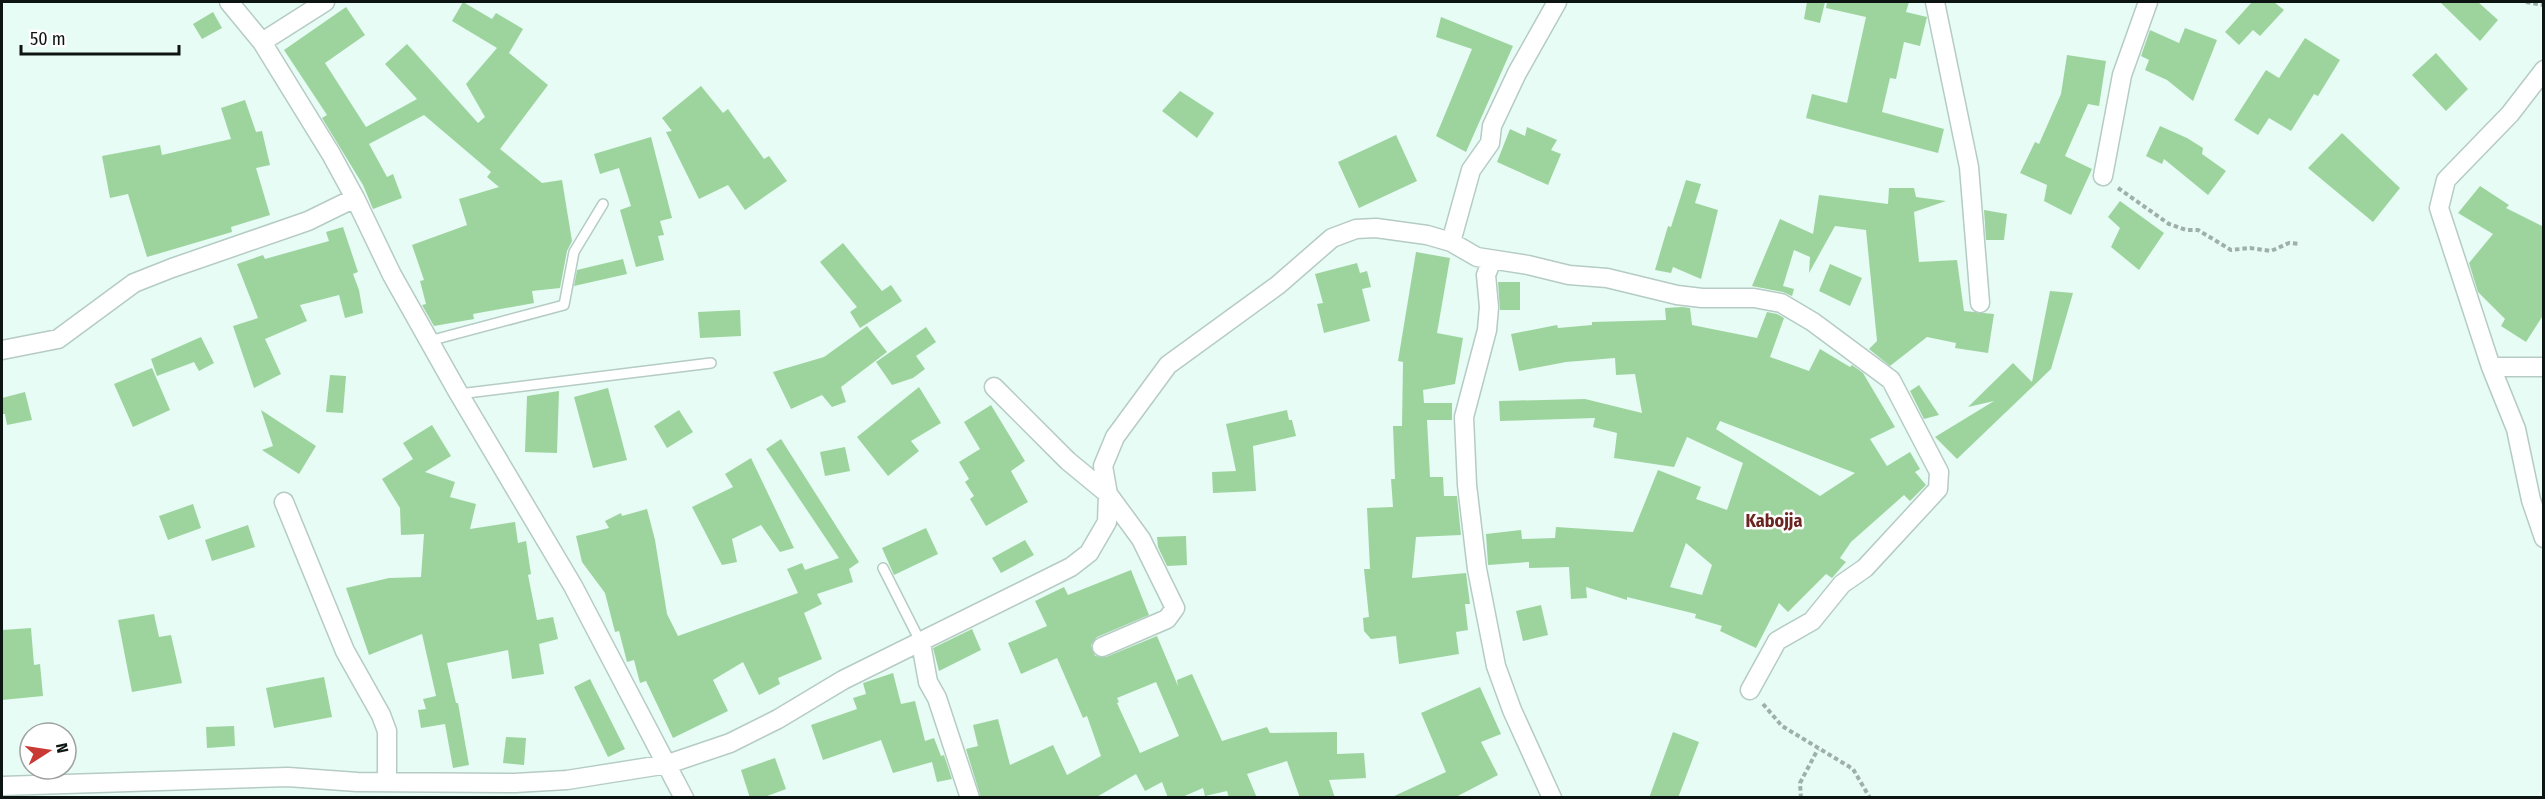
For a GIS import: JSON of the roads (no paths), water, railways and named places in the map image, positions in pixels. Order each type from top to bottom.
[{"type":"street","points":[[229,2],[262,42],[331,154],[392,275],[459,394],[573,586],[684,798]]},
{"type":"street","points":[[262,42],[325,2]]},
{"type":"street","points":[[1452,242],[1471,170],[1490,143],[1492,126],[1517,73],[1557,2]]},
{"type":"street","points":[[1935,2],[1969,167],[1980,303]]},
{"type":"street","points":[[2103,176],[2122,75],[2148,2]]},
{"type":"street","points":[[2544,70],[2510,114],[2446,180],[2439,208],[2491,367],[2516,429],[2531,500],[2544,538]]},
{"type":"street","points":[[2,350],[58,339],[134,283],[308,221],[355,198]]},
{"type":"street","points":[[2,786],[108,790],[288,777],[356,790],[387,782],[446,790],[567,780],[668,764],[730,743],[843,680],[1071,567],[1089,554],[1107,522],[1108,494],[1103,466],[1115,437],[1168,365],[1278,285],[1332,238],[1356,229],[1376,228],[1416,233],[1452,242],[1477,257],[1528,265],[1569,275],[1607,278],[1677,295],[1702,298],[1754,298],[1781,303],[1813,322],[1892,380],[1939,471],[1938,489],[1865,568],[1842,584],[1812,621],[1777,641],[1750,690]]},
{"type":"street","points":[[1492,260],[1486,275],[1490,307],[1487,330],[1464,417],[1467,485],[1477,569],[1496,666],[1512,710],[1552,798]]},
{"type":"street","points":[[2491,367],[2544,367]]},
{"type":"street","points":[[994,387],[1068,461],[1108,494],[1141,539],[1175,608],[1167,619],[1102,647]]},
{"type":"street","points":[[284,502],[345,651],[387,731],[387,782]]},
{"type":"street","points":[[921,643],[928,682],[944,717],[970,798]]},
{"type":"lane","points":[[429,341],[564,305],[574,252],[603,204]]},
{"type":"lane","points":[[459,394],[711,363]]},
{"type":"lane","points":[[883,568],[921,643]]},
{"type":"district","name":"Kabojja","points":[[1774,521]]}]
